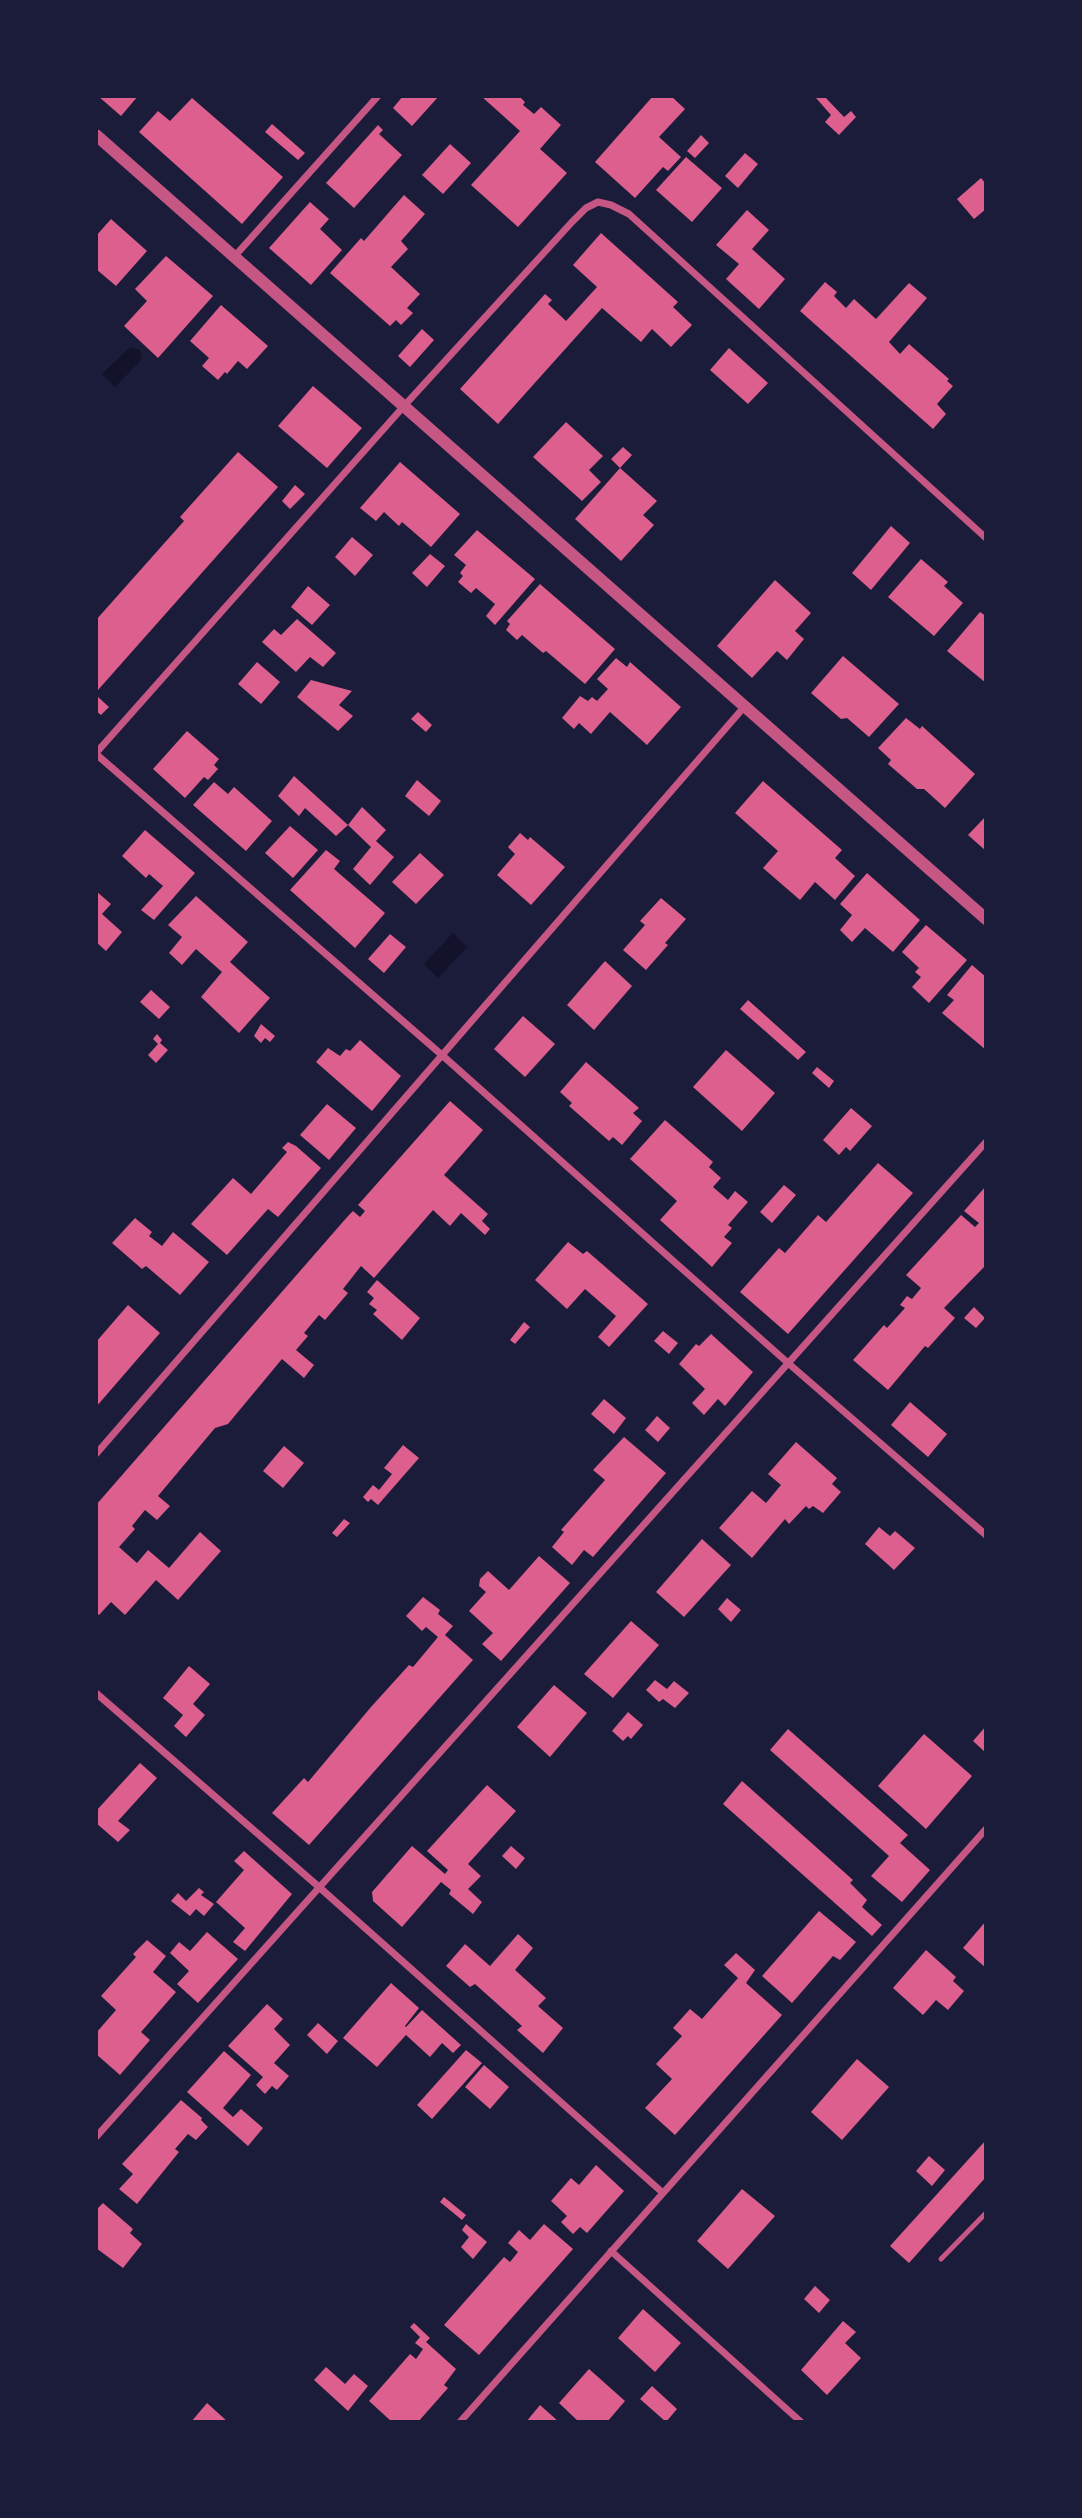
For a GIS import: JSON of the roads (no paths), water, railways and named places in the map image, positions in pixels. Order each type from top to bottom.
[{"type":"street","points":[[234,257],[378,96]]},
{"type":"street","points":[[96,135],[986,919]]},
{"type":"street","points":[[986,538],[629,214],[598,202],[586,208],[572,222],[404,406],[96,754],[986,1535]]},
{"type":"street","points":[[96,1454],[745,706]]},
{"type":"street","points":[[96,2137],[986,1142]]},
{"type":"street","points":[[96,1693],[663,2193]]},
{"type":"street","points":[[460,2422],[986,1829]]},
{"type":"street","points":[[611,2251],[801,2422]]},
{"type":"lane","points":[[941,2259],[986,2213]]}]
